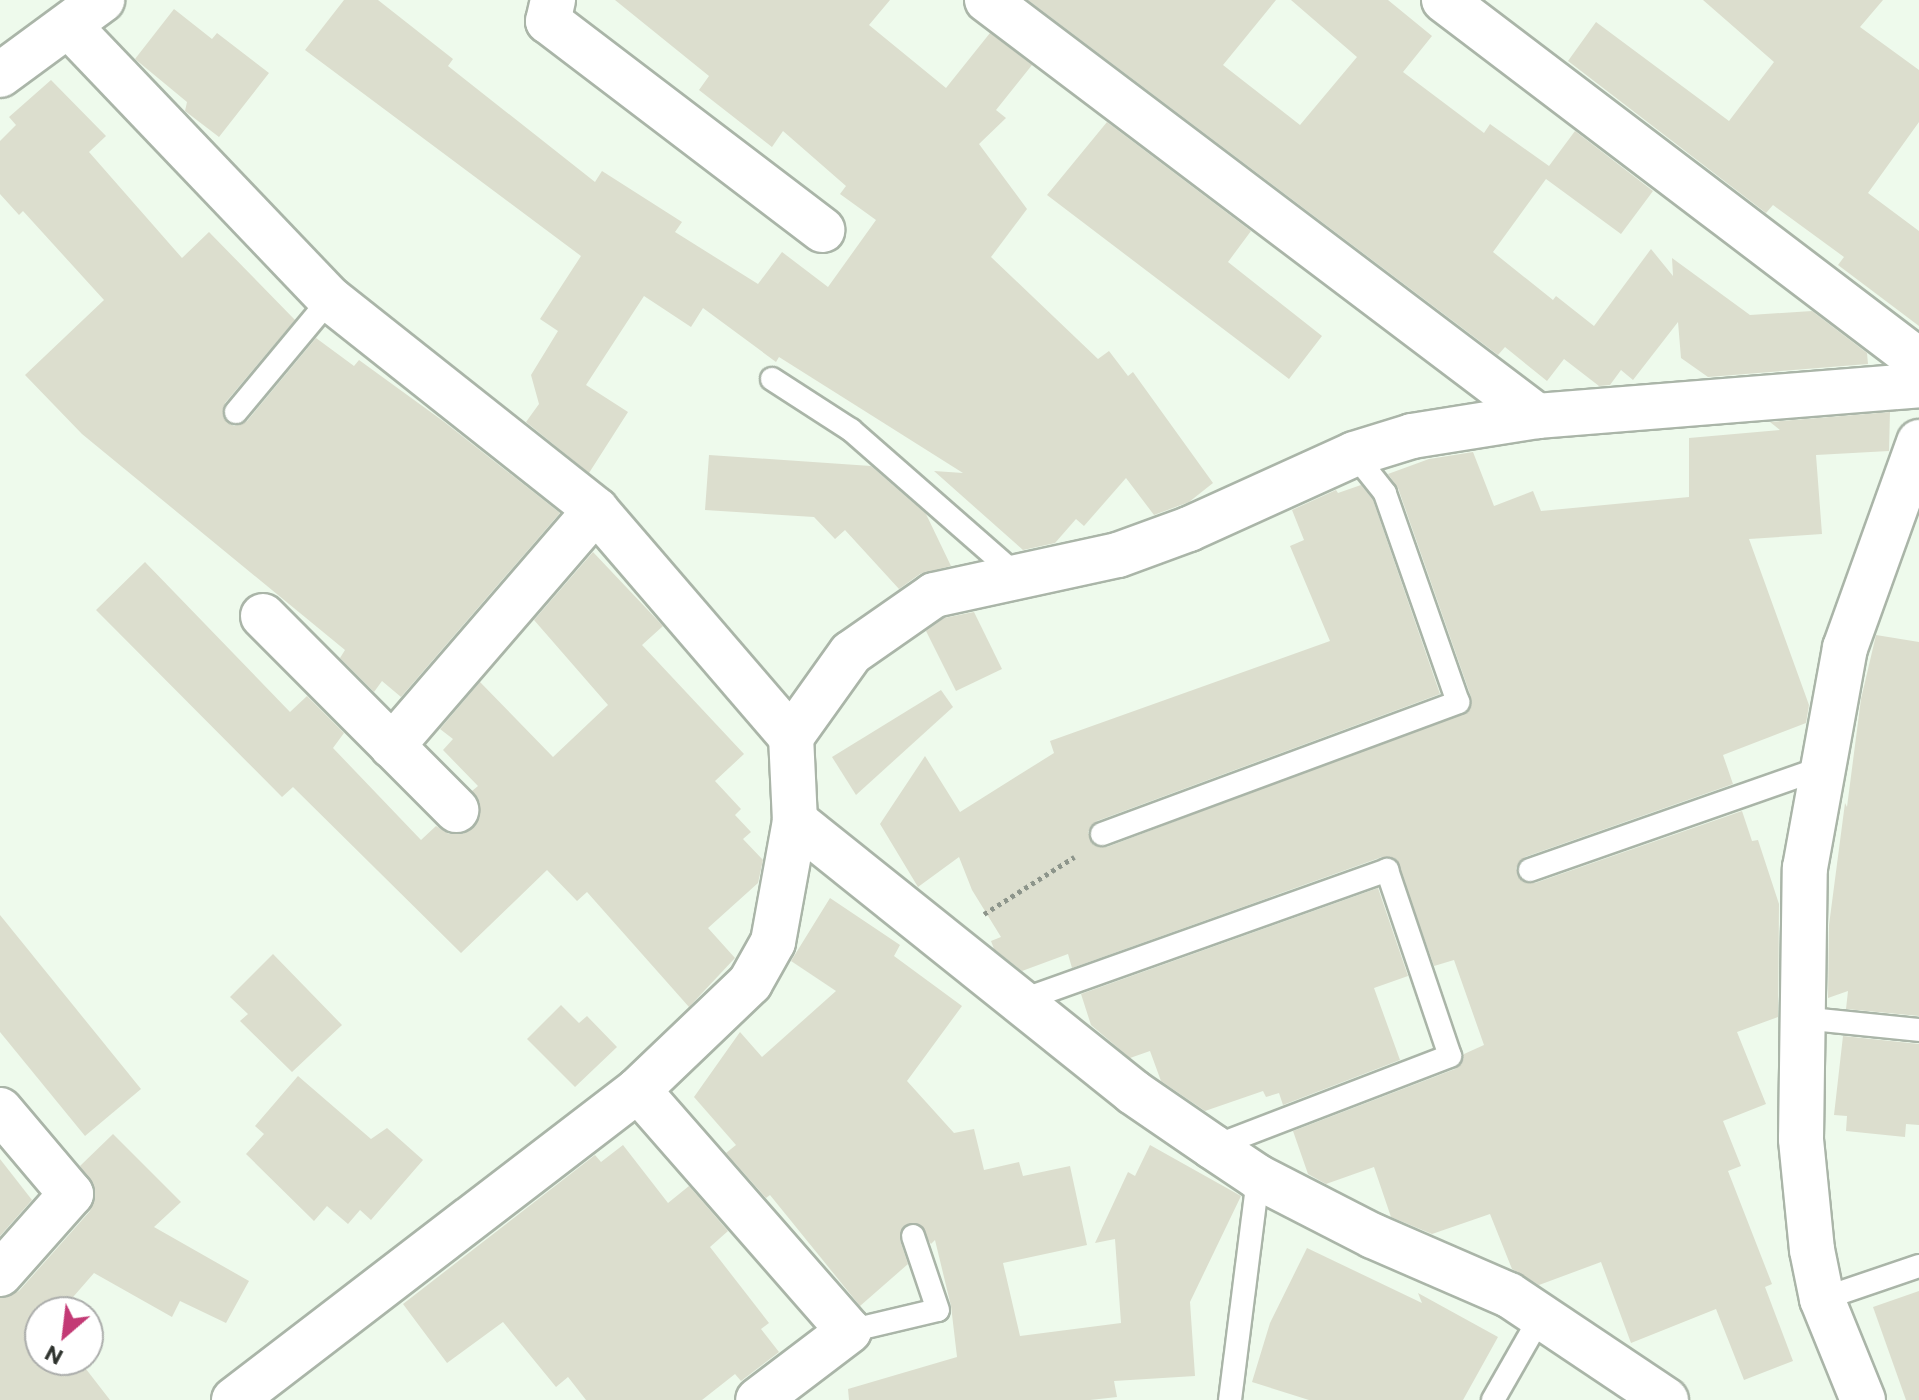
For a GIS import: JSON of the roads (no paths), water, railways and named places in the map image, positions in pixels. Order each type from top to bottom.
[{"type":"street","points":[[553,0],[548,21],[822,230]]},
{"type":"street","points":[[987,0],[1537,416]]},
{"type":"street","points":[[1444,0],[1919,361]]},
{"type":"street","points":[[0,75],[86,13],[330,299],[596,510],[791,737],[795,821],[773,942],[750,983],[638,1090],[251,1395]]},
{"type":"street","points":[[791,737],[851,653],[934,595],[1118,555],[1189,529],[1354,454],[1412,436],[1537,416],[1919,385]]},
{"type":"street","points":[[1863,1400],[1822,1299],[1801,1139],[1805,868],[1845,648],[1919,442]]},
{"type":"street","points":[[392,746],[596,510]]},
{"type":"street","points":[[263,616],[456,810]]},
{"type":"street","points":[[795,821],[1133,1092],[1258,1177],[1542,1314],[1666,1400]]},
{"type":"street","points":[[638,1090],[849,1331],[758,1400]]},
{"type":"street","points":[[0,1110],[71,1194],[0,1274]]},
{"type":"lane","points":[[236,412],[330,299]]},
{"type":"lane","points":[[772,379],[851,430],[1020,578]]},
{"type":"lane","points":[[1102,834],[1458,702],[1385,493],[1354,454]]},
{"type":"lane","points":[[1530,870],[1821,768]]},
{"type":"lane","points":[[1020,1001],[1387,870],[1450,1056],[1213,1147]]},
{"type":"lane","points":[[1801,1018],[1919,1030]]},
{"type":"lane","points":[[1230,1400],[1258,1177]]},
{"type":"lane","points":[[849,1331],[938,1310],[913,1236]]},
{"type":"lane","points":[[1822,1299],[1919,1266]]},
{"type":"lane","points":[[1493,1400],[1542,1314]]}]
